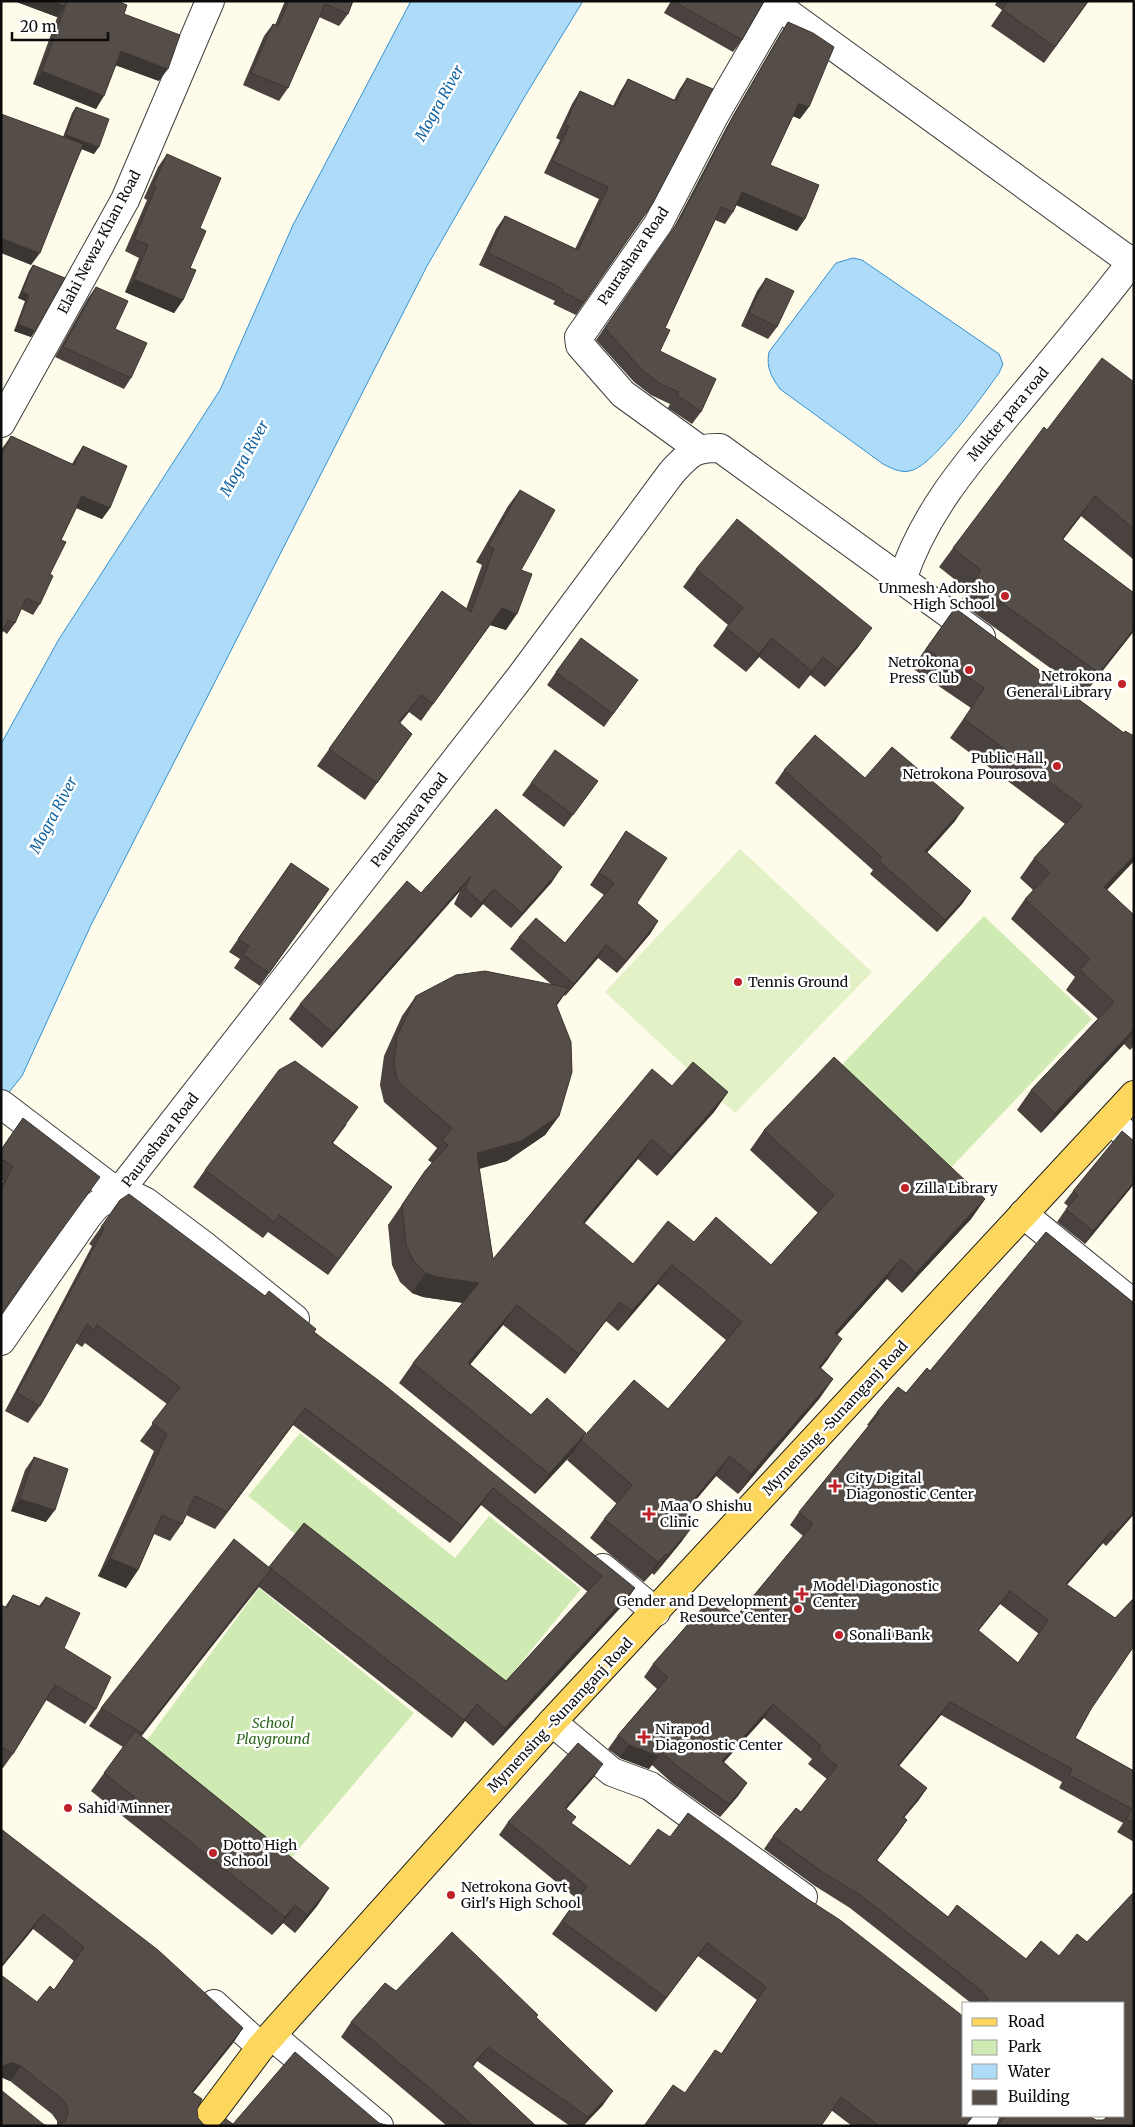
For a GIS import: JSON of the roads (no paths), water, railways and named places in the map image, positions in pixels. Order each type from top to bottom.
[{"type":"main road","name":"Mymensing -Sunamganj Road","points":[[202,2126],[266,2041],[552,1722],[1134,1096]]},
{"type":"street","name":"Elahi Newaz Khan Road","points":[[1,422],[125,200],[210,1]]},
{"type":"street","points":[[780,4],[1132,261]]},
{"type":"street","name":"Paurashava Road","points":[[699,449],[623,394],[580,345],[578,336],[658,224],[712,118],[780,4]]},
{"type":"street","name":"Mukter para road","points":[[902,580],[911,551],[958,474],[1102,301],[1132,261]]},
{"type":"street","points":[[699,449],[720,448],[1004,654]]},
{"type":"street","name":"Paurashava Road","points":[[118,1193],[521,676],[672,472],[691,452],[699,449]]},
{"type":"street","points":[[1,1104],[118,1193],[134,1196],[146,1202],[202,1244],[318,1337]]},
{"type":"street","points":[[1110,1122],[1134,1140]]},
{"type":"street","points":[[1,1341],[87,1217],[97,1205],[118,1193]]},
{"type":"street","points":[[1023,1214],[1134,1304]]},
{"type":"street","points":[[587,1555],[656,1612]]},
{"type":"street","points":[[552,1722],[612,1772],[650,1786],[823,1910]]},
{"type":"street","points":[[195,1986],[380,2126]]},
{"type":"water","name":"Mogra River","points":[[411,1],[583,1],[525,96],[427,266],[91,925],[22,1076],[1,1102],[1,744],[59,639],[220,390],[293,225]]},
{"type":"water","points":[[853,258],[862,260],[999,354],[1003,364],[999,373],[959,427],[934,455],[913,470],[901,471],[883,464],[780,389],[770,372],[768,363],[769,352],[836,263]]},
{"type":"place","name":"Unmesh Adorsho High School","points":[[1005,596]]},
{"type":"place","name":"Netrokona Press Club","points":[[969,670]]},
{"type":"place","name":"Netrokona General Library","points":[[1122,684]]},
{"type":"place","name":"Public Hall, Netrokona Pourosova","points":[[1057,766]]},
{"type":"place","name":"Tennis Ground","points":[[738,982]]},
{"type":"place","name":"Zilla Library","points":[[905,1188]]},
{"type":"place","name":"City Digital Diagonostic Center","points":[[835,1486]]},
{"type":"place","name":"Maa O Shishu Clinic","points":[[649,1514]]},
{"type":"place","name":"Model Diagonostic Center","points":[[802,1594]]},
{"type":"place","name":"Gender and Development Resource Center","points":[[798,1609]]},
{"type":"place","name":"Sonali Bank","points":[[839,1635]]},
{"type":"place","name":"Nirapod Diagonostic Center","points":[[644,1737]]},
{"type":"place","name":"Sahid Minner","points":[[68,1808]]},
{"type":"place","name":"Dotto High School","points":[[213,1853]]},
{"type":"place","name":"Netrokona Govt Girl's High School","points":[[451,1895]]},
{"type":"park label","name":"School Playground","points":[[273,1732]]}]
